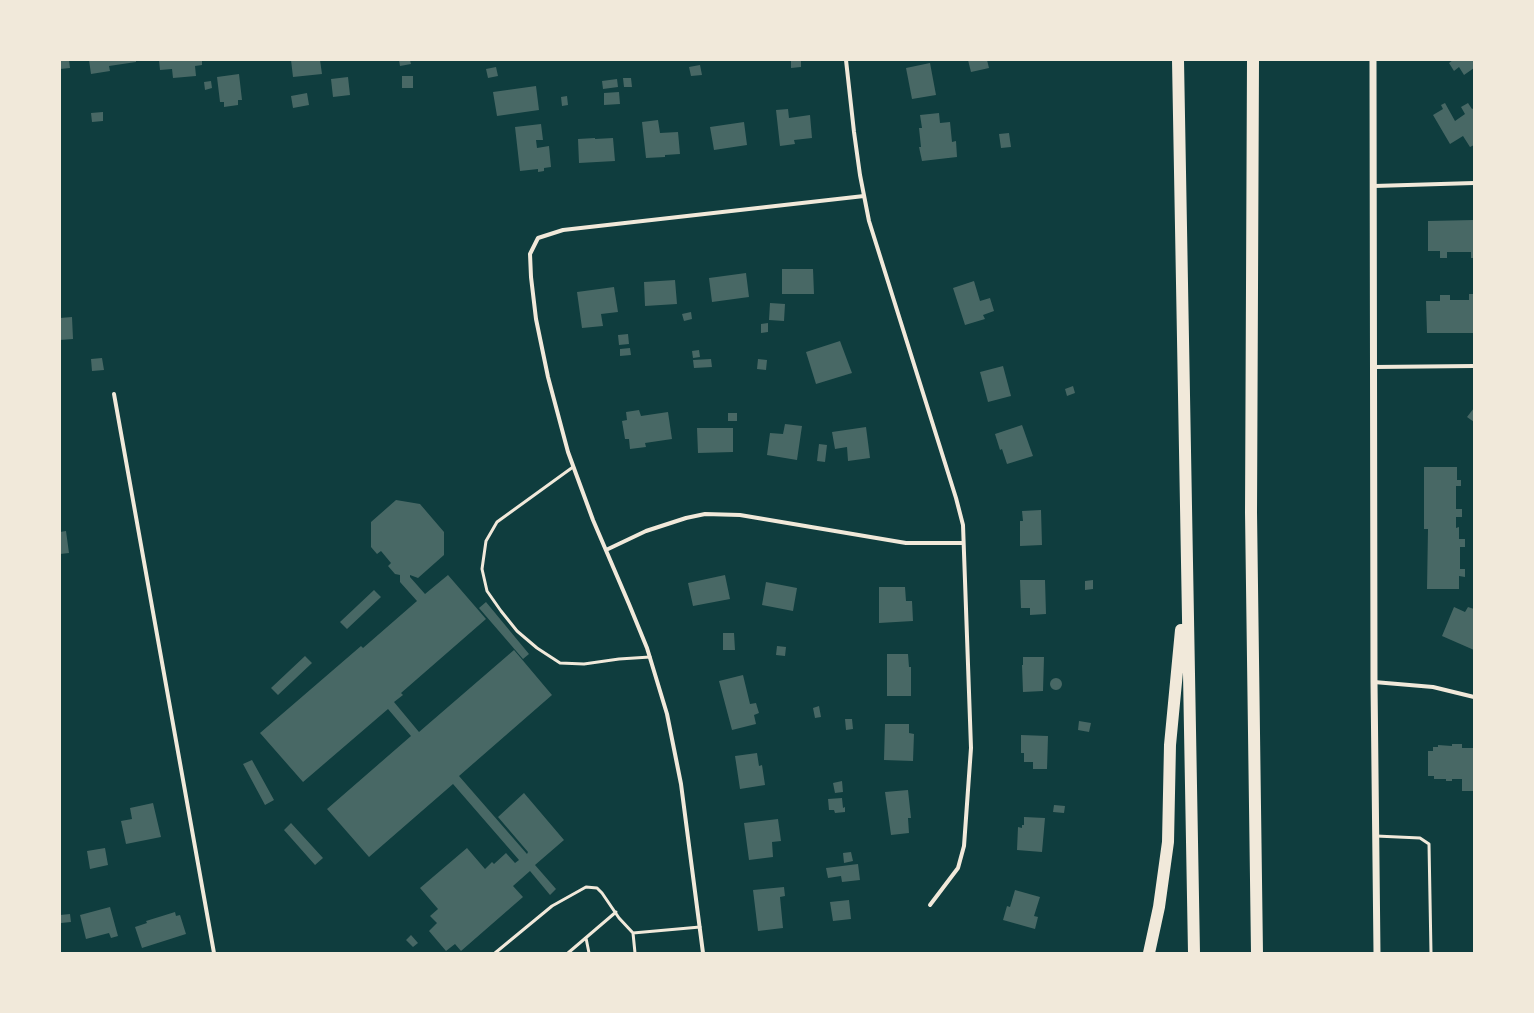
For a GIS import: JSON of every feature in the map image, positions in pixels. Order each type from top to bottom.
[{"type":"highway","points":[[1178,60],[1186,574],[1194,953]]},
{"type":"highway","points":[[1253,60],[1251,512],[1257,953]]},
{"type":"highway","points":[[1149,953],[1159,907],[1168,842],[1170,745],[1186,574]]},
{"type":"street","points":[[846,60],[854,132],[864,196],[870,221],[956,498],[963,525],[971,748],[964,846],[958,868],[930,905]]},
{"type":"street","points":[[1373,60],[1374,682],[1377,953]]},
{"type":"street","points":[[1374,186],[1474,183]]},
{"type":"street","points":[[703,953],[681,784],[667,714],[650,657],[593,520],[573,467],[556,412],[536,319],[530,254],[538,238],[563,230],[864,196]]},
{"type":"street","points":[[1374,367],[1474,366]]},
{"type":"street","points":[[114,394],[214,953]]},
{"type":"street","points":[[606,550],[646,531],[686,518],[705,514],[740,515],[906,543],[963,543]]},
{"type":"street","points":[[1374,682],[1433,687],[1474,697]]},
{"type":"lane","points":[[573,467],[498,522],[486,541],[482,569],[487,591],[518,631],[537,648],[560,663],[584,664],[619,659],[650,657]]},
{"type":"lane","points":[[1376,836],[1420,838],[1429,844],[1431,953]]},
{"type":"lane","points":[[495,953],[552,906],[586,887],[597,888],[633,933],[635,953]]},
{"type":"lane","points":[[568,953],[616,912]]},
{"type":"lane","points":[[633,933],[700,927]]},
{"type":"lane","points":[[586,938],[589,953]]},
{"type":"building","points":[[60,60],[69,60],[70,68],[60,69]]},
{"type":"building","points":[[89,60],[136,60],[136,62],[109,66],[110,71],[91,74]]},
{"type":"building","points":[[159,60],[202,60],[202,65],[195,66],[196,76],[173,78],[172,69],[160,70]]},
{"type":"building","points":[[291,60],[320,60],[322,74],[293,77]]},
{"type":"building","points":[[399,60],[410,60],[411,64],[400,66]]},
{"type":"building","points":[[791,60],[801,60],[801,67],[791,68]]},
{"type":"building","points":[[968,60],[987,60],[989,68],[971,72]]},
{"type":"building","points":[[1453,60],[1474,60],[1474,68],[1464,75],[1459,67],[1454,71],[1449,63]]},
{"type":"building","points":[[930,63],[936,95],[912,99],[906,68]]},
{"type":"building","points":[[700,65],[702,75],[691,76],[689,67]]},
{"type":"building","points":[[496,67],[498,76],[488,78],[486,69]]},
{"type":"building","points":[[239,74],[242,100],[238,100],[238,105],[224,107],[224,102],[220,102],[217,77]]},
{"type":"building","points":[[402,76],[413,76],[413,88],[402,88]]},
{"type":"building","points":[[348,77],[350,95],[333,97],[331,79]]},
{"type":"building","points":[[623,78],[631,78],[632,87],[624,87]]},
{"type":"building","points":[[617,79],[618,87],[603,89],[602,81]]},
{"type":"building","points":[[211,81],[212,88],[205,90],[204,82]]},
{"type":"building","points":[[536,86],[539,110],[497,116],[493,92]]},
{"type":"building","points":[[619,92],[620,104],[604,105],[604,93]]},
{"type":"building","points":[[307,93],[309,105],[293,108],[291,96]]},
{"type":"building","points":[[567,96],[568,105],[562,106],[561,97]]},
{"type":"building","points":[[1445,103],[1455,121],[1465,114],[1461,107],[1468,103],[1472,109],[1474,108],[1474,145],[1470,147],[1463,136],[1450,144],[1433,115],[1443,109],[1441,105]]},
{"type":"building","points":[[788,109],[789,118],[810,115],[812,138],[794,140],[795,144],[780,146],[776,110]]},
{"type":"building","points":[[103,112],[103,121],[92,122],[91,113]]},
{"type":"building","points":[[939,113],[940,123],[950,122],[952,142],[956,141],[957,157],[922,161],[919,147],[921,147],[919,128],[922,128],[920,115]]},
{"type":"building","points":[[658,120],[660,133],[678,132],[680,154],[665,155],[665,157],[646,158],[642,122]]},
{"type":"building","points":[[744,122],[747,145],[714,150],[710,127]]},
{"type":"building","points":[[541,124],[543,140],[536,140],[537,148],[549,146],[551,167],[544,168],[544,171],[538,172],[538,169],[520,171],[515,127]]},
{"type":"building","points":[[1009,133],[1011,147],[1001,148],[999,134]]},
{"type":"building","points":[[613,138],[615,161],[579,163],[578,139]]},
{"type":"building","points":[[1474,220],[1474,258],[1471,258],[1471,252],[1447,252],[1447,258],[1440,258],[1440,251],[1428,251],[1428,221]]},
{"type":"building","points":[[782,269],[813,269],[814,294],[782,294]]},
{"type":"building","points":[[746,273],[749,297],[712,302],[709,278]]},
{"type":"building","points":[[675,280],[677,304],[645,306],[644,282]]},
{"type":"building","points":[[974,281],[980,301],[990,298],[994,311],[983,315],[985,319],[965,325],[953,288]]},
{"type":"building","points":[[614,287],[618,312],[601,314],[603,326],[582,328],[577,292]]},
{"type":"building","points":[[1469,294],[1474,294],[1474,333],[1427,333],[1426,301],[1440,301],[1440,295],[1450,295],[1450,300],[1469,300]]},
{"type":"building","points":[[770,303],[785,304],[784,321],[769,320]]},
{"type":"building","points":[[691,312],[692,319],[684,321],[682,314]]},
{"type":"building","points":[[72,317],[73,339],[60,340],[60,318]]},
{"type":"building","points":[[768,323],[768,332],[761,333],[761,324]]},
{"type":"building","points":[[628,334],[629,344],[619,345],[618,335]]},
{"type":"building","points":[[840,341],[852,373],[816,384],[806,352]]},
{"type":"building","points":[[630,348],[631,355],[620,356],[620,349]]},
{"type":"building","points":[[699,350],[700,357],[693,358],[692,351]]},
{"type":"building","points":[[102,358],[104,370],[92,371],[91,359]]},
{"type":"building","points":[[711,359],[712,367],[694,368],[693,360]]},
{"type":"building","points":[[758,359],[767,360],[766,370],[757,369]]},
{"type":"building","points":[[1003,366],[1011,396],[988,402],[980,372]]},
{"type":"building","points":[[1073,386],[1075,393],[1067,396],[1065,389]]},
{"type":"building","points":[[1474,408],[1474,422],[1467,417]]},
{"type":"building","points":[[639,410],[641,416],[668,412],[672,439],[645,443],[646,447],[630,449],[629,439],[625,439],[622,421],[627,420],[626,412]]},
{"type":"building","points":[[728,413],[737,413],[737,421],[728,421]]},
{"type":"building","points":[[785,424],[802,426],[797,460],[767,455],[770,433],[783,434]]},
{"type":"building","points":[[1022,425],[1033,456],[1007,464],[1002,449],[1000,450],[995,434]]},
{"type":"building","points":[[866,427],[870,458],[848,461],[847,447],[835,449],[832,432]]},
{"type":"building","points":[[697,428],[733,428],[733,452],[698,453]]},
{"type":"building","points":[[819,444],[827,445],[825,462],[817,461]]},
{"type":"building","points":[[1424,467],[1457,467],[1457,480],[1461,480],[1461,486],[1456,486],[1456,509],[1462,509],[1462,517],[1456,517],[1456,528],[1459,527],[1459,539],[1465,539],[1465,547],[1460,547],[1460,569],[1465,569],[1465,577],[1459,576],[1459,589],[1427,589],[1428,529],[1424,529]]},
{"type":"building","points":[[396,500],[420,504],[444,532],[444,555],[418,578],[410,575],[410,577],[425,594],[448,575],[486,619],[401,693],[403,695],[394,702],[419,732],[514,650],[552,695],[459,776],[527,854],[528,852],[498,817],[524,793],[564,840],[535,865],[556,889],[550,895],[530,871],[513,886],[523,897],[461,951],[455,944],[446,951],[429,931],[437,923],[430,916],[438,909],[420,888],[467,848],[485,869],[492,862],[494,864],[506,853],[515,863],[519,860],[453,784],[369,857],[327,809],[411,736],[388,709],[303,782],[260,733],[361,646],[363,648],[417,601],[400,582],[400,575],[395,574],[388,566],[391,563],[381,551],[377,554],[371,547],[371,522]]},
{"type":"building","points":[[1041,510],[1042,545],[1020,546],[1020,521],[1023,521],[1022,511]]},
{"type":"building","points":[[66,531],[69,553],[60,554],[60,532]]},
{"type":"building","points":[[725,575],[730,599],[693,606],[688,583]]},
{"type":"building","points":[[1020,580],[1045,580],[1046,614],[1030,615],[1030,608],[1021,608]]},
{"type":"building","points":[[1093,580],[1093,589],[1085,590],[1085,581]]},
{"type":"building","points":[[766,582],[797,588],[793,611],[762,605]]},
{"type":"building","points":[[879,587],[905,587],[906,601],[912,601],[913,621],[879,623]]},
{"type":"building","points":[[374,590],[381,597],[347,629],[340,622]]},
{"type":"building","points":[[486,602],[529,654],[523,659],[479,608]]},
{"type":"building","points":[[1454,607],[1465,612],[1468,607],[1474,609],[1474,650],[1442,636]]},
{"type":"building","points":[[723,633],[734,633],[735,650],[723,650]]},
{"type":"building","points":[[777,646],[786,647],[785,656],[776,655]]},
{"type":"building","points":[[887,654],[908,654],[909,667],[911,667],[911,696],[887,696]]},
{"type":"building","points":[[305,656],[312,663],[278,695],[271,688]]},
{"type":"building","points":[[1023,657],[1044,657],[1043,691],[1023,692]]},
{"type":"building","points":[[743,675],[750,704],[756,703],[759,713],[754,715],[756,724],[732,730],[719,681]]},
{"type":"building","points":[[1056,678],[1060,680],[1062,684],[1060,688],[1056,690],[1052,688],[1050,684],[1052,680]]},
{"type":"building","points":[[819,706],[821,717],[815,718],[813,708]]},
{"type":"building","points":[[845,719],[852,719],[853,729],[846,730]]},
{"type":"building","points":[[1079,721],[1091,723],[1089,732],[1078,730]]},
{"type":"building","points":[[885,724],[909,724],[909,733],[914,734],[913,761],[884,760]]},
{"type":"building","points":[[1021,735],[1048,736],[1047,769],[1033,769],[1033,762],[1024,762],[1024,753],[1021,753]]},
{"type":"building","points":[[1452,744],[1462,744],[1462,748],[1474,748],[1474,791],[1462,791],[1462,779],[1452,779],[1452,781],[1446,781],[1446,779],[1434,779],[1434,776],[1428,776],[1428,751],[1433,751],[1433,747],[1438,747],[1438,745],[1452,746]]},
{"type":"building","points":[[757,753],[759,766],[762,765],[765,785],[740,789],[735,756]]},
{"type":"building","points":[[252,760],[274,800],[265,805],[243,764]]},
{"type":"building","points":[[842,781],[843,792],[835,793],[833,783]]},
{"type":"building","points":[[908,790],[911,818],[908,818],[909,833],[891,835],[885,792]]},
{"type":"building","points":[[842,798],[845,812],[835,813],[834,810],[829,810],[828,799]]},
{"type":"building","points":[[153,803],[161,837],[126,844],[121,821],[132,819],[130,808]]},
{"type":"building","points":[[1054,805],[1065,806],[1064,813],[1053,812]]},
{"type":"building","points":[[1024,817],[1045,818],[1042,852],[1017,850],[1018,827],[1022,828],[1022,825],[1024,825]]},
{"type":"building","points":[[778,819],[781,841],[772,842],[773,857],[749,860],[744,823]]},
{"type":"building","points":[[291,823],[323,858],[315,865],[284,830]]},
{"type":"building","points":[[105,848],[108,865],[90,869],[87,851]]},
{"type":"building","points":[[851,852],[853,861],[844,863],[843,853]]},
{"type":"building","points":[[858,864],[860,880],[842,882],[841,876],[828,878],[826,868]]},
{"type":"building","points":[[784,887],[785,896],[780,897],[783,928],[758,931],[753,890]]},
{"type":"building","points":[[1015,890],[1040,897],[1034,916],[1038,917],[1035,929],[1003,920],[1007,906],[1010,907]]},
{"type":"building","points":[[849,900],[851,919],[833,921],[830,902]]},
{"type":"building","points":[[110,907],[118,936],[111,938],[109,933],[86,939],[80,915]]},
{"type":"building","points":[[175,912],[176,916],[180,915],[186,934],[142,948],[135,927],[147,923],[146,921]]},
{"type":"building","points":[[70,914],[71,922],[61,923],[60,915]]},
{"type":"building","points":[[411,935],[418,943],[413,947],[406,940]]}]
